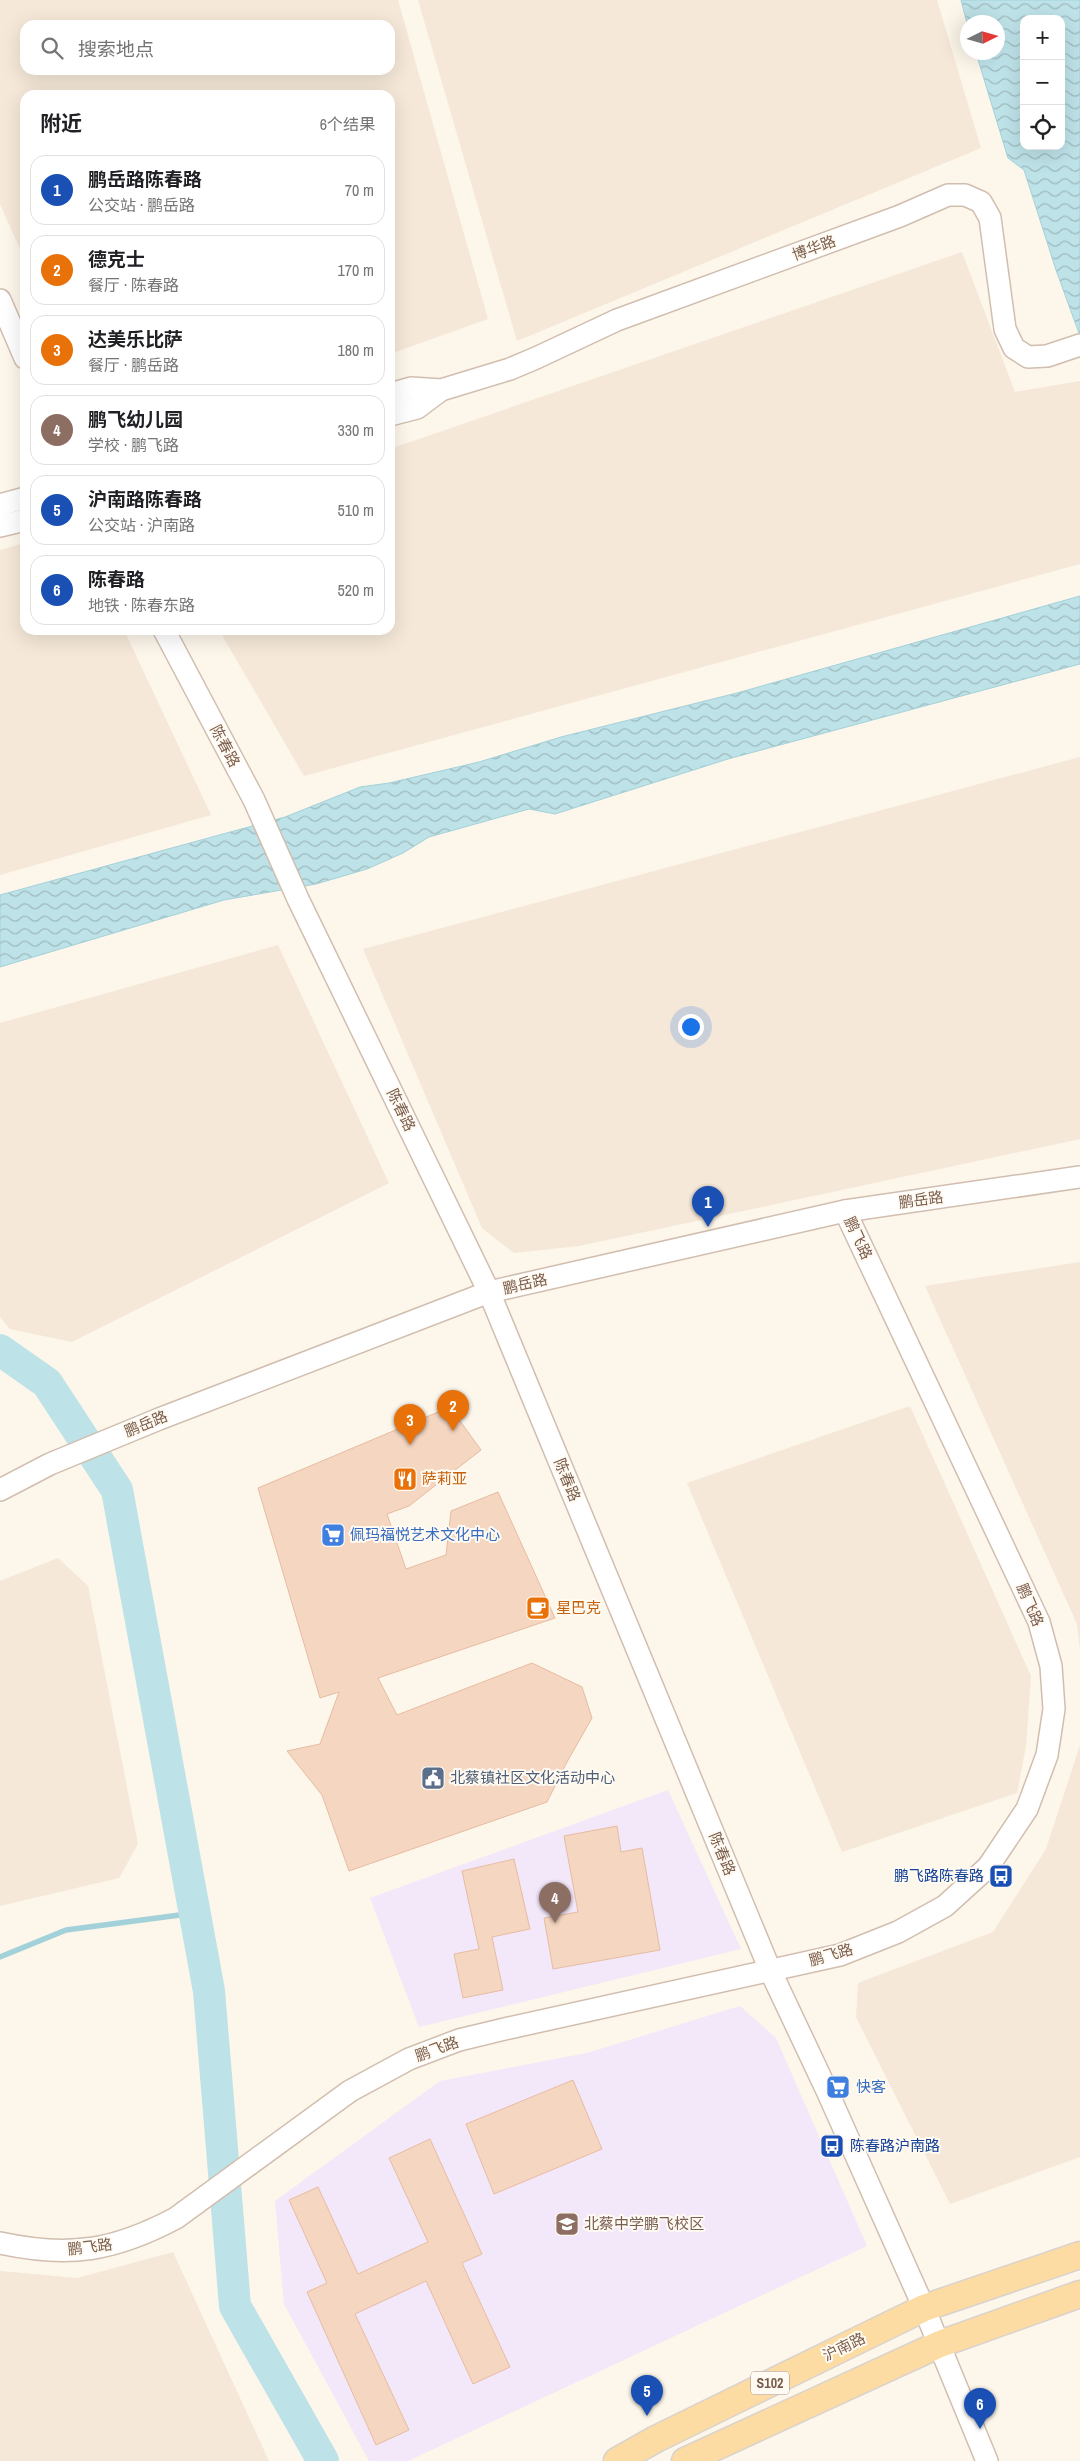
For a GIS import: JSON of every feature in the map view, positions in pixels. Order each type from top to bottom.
[{"type":"main road","name":"沪南路","points":[[617,2461],[656,2439],[924,2308],[1080,2255]]},
{"type":"main road","name":"S102","points":[[685,2461],[940,2344],[1080,2294]]},
{"type":"street","name":"博华路","points":[[395,414],[417,408],[441,390],[510,369],[616,320],[900,216],[948,195],[965,195],[981,202],[990,218],[1005,330],[1014,348],[1028,357],[1047,356],[1080,346]]},
{"type":"street","points":[[1,304],[20,347]]},
{"type":"street","name":"博华路","points":[[395,393],[411,388],[441,390]]},
{"type":"street","points":[[0,505],[20,499]]},
{"type":"street","points":[[0,526],[20,521]]},
{"type":"street","name":"陈春路","points":[[167,635],[254,800],[298,898],[489,1292],[770,1970],[940,2344],[987,2461]]},
{"type":"street","name":"鹏岳路","points":[[0,1490],[50,1464],[159,1419],[489,1292],[845,1210],[1080,1177]]},
{"type":"street","name":"鹏飞路","points":[[0,2243],[34,2250],[75,2251],[114,2245],[146,2234],[176,2218],[350,2092],[409,2059],[459,2040],[840,1955],[898,1932],[945,1906],[988,1867],[1027,1809],[1047,1755],[1054,1709],[1051,1666],[1039,1622],[845,1210]]},
{"type":"shaded area","points":[[0,0],[398,0],[488,319],[395,352],[395,90],[20,90],[20,249],[0,204]]},
{"type":"shaded area","points":[[418,0],[937,0],[981,148],[517,341]]},
{"type":"shaded area","points":[[962,252],[1015,392],[1080,381],[1080,564],[304,776],[222,635],[395,635],[395,447]]},
{"type":"shaded area","points":[[20,544],[20,635],[126,635],[211,815],[0,875],[0,550]]},
{"type":"shaded area","points":[[1080,757],[1080,1139],[579,1246],[514,1253],[482,1228],[363,949]]},
{"type":"shaded area","points":[[278,945],[389,1183],[72,1342],[10,1329],[0,1317],[0,1023]]},
{"type":"shaded area","points":[[1080,1262],[1080,1650],[1077,1624],[925,1286]]},
{"type":"shaded area","points":[[910,1406],[1031,1676],[1026,1746],[1017,1793],[842,1852],[687,1483]]},
{"type":"shaded area","points":[[58,1558],[88,1586],[138,1844],[119,1878],[0,1906],[0,1581]]},
{"type":"shaded area","points":[[1080,1745],[1080,2157],[950,2204],[856,2017],[858,1983],[993,1932],[1046,1849]]},
{"type":"shaded area","points":[[668,1790],[741,1949],[419,2027],[370,1898]]},
{"type":"shaded area","name":"北蔡中学鹏飞校区","points":[[740,2006],[776,2038],[867,2246],[408,2461],[369,2461],[284,2304],[275,2201],[440,2081],[587,2053]]},
{"type":"shaded area","points":[[173,2252],[269,2461],[0,2461],[0,2271],[77,2278]]},
{"type":"water","points":[[961,0],[1080,0],[1080,336],[1056,270],[1024,170],[1008,158],[978,60],[1005,60],[1005,15],[965,15]]},
{"type":"water","points":[[1080,596],[1080,664],[728,759],[555,814],[529,809],[429,837],[403,853],[367,869],[316,884],[224,900],[0,967],[0,895],[285,817],[360,787],[389,783],[479,762],[561,737],[737,693]]},
{"type":"building","points":[[450,1407],[481,1450],[409,1506],[387,1514],[406,1569],[446,1555],[451,1511],[498,1492],[555,1618],[378,1678],[397,1715],[532,1663],[582,1687],[592,1718],[547,1802],[349,1871],[322,1795],[287,1751],[320,1744],[339,1692],[320,1698],[258,1488]]},
{"type":"building","points":[[617,1826],[621,1852],[642,1848],[660,1950],[553,1969],[544,1918],[578,1912],[564,1836]]},
{"type":"building","points":[[514,1859],[530,1929],[492,1937],[503,1990],[463,1998],[454,1954],[479,1949],[462,1871]]},
{"type":"building","points":[[573,2080],[602,2149],[494,2194],[466,2124]]},
{"type":"building","points":[[430,2139],[482,2254],[462,2263],[510,2367],[473,2384],[426,2281],[355,2314],[409,2430],[376,2445],[307,2292],[327,2283],[289,2200],[318,2187],[358,2274],[428,2242],[389,2158]]},
{"type":"waterway","points":[[0,1350],[47,1383],[117,1490],[209,1991],[235,2306],[323,2461]]},
{"type":"waterway","points":[[0,1957],[66,1930],[195,1913]]},
{"type":"place","name":"鹏岳路陈春路","points":[[708,1227]]},
{"type":"place","name":"德克士","points":[[453,1431]]},
{"type":"place","name":"达美乐比萨","points":[[410,1445]]},
{"type":"place","name":"萨莉亚","points":[[405,1479]]},
{"type":"place","name":"佩玛福悦艺术文化中心","points":[[333,1535]]},
{"type":"place","name":"星巴克","points":[[538,1608]]},
{"type":"place","name":"北蔡镇社区文化活动中心","points":[[433,1778]]},
{"type":"place","name":"鹏飞路陈春路","points":[[1001,1876]]},
{"type":"place","name":"鹏飞幼儿园","points":[[555,1923]]},
{"type":"place","name":"快客","points":[[838,2087]]},
{"type":"place","name":"陈春路沪南路","points":[[832,2146]]},
{"type":"place","name":"北蔡中学鹏飞校区","points":[[567,2224]]},
{"type":"place","name":"沪南路陈春路","points":[[647,2416]]},
{"type":"place","name":"陈春路","points":[[980,2429]]}]
